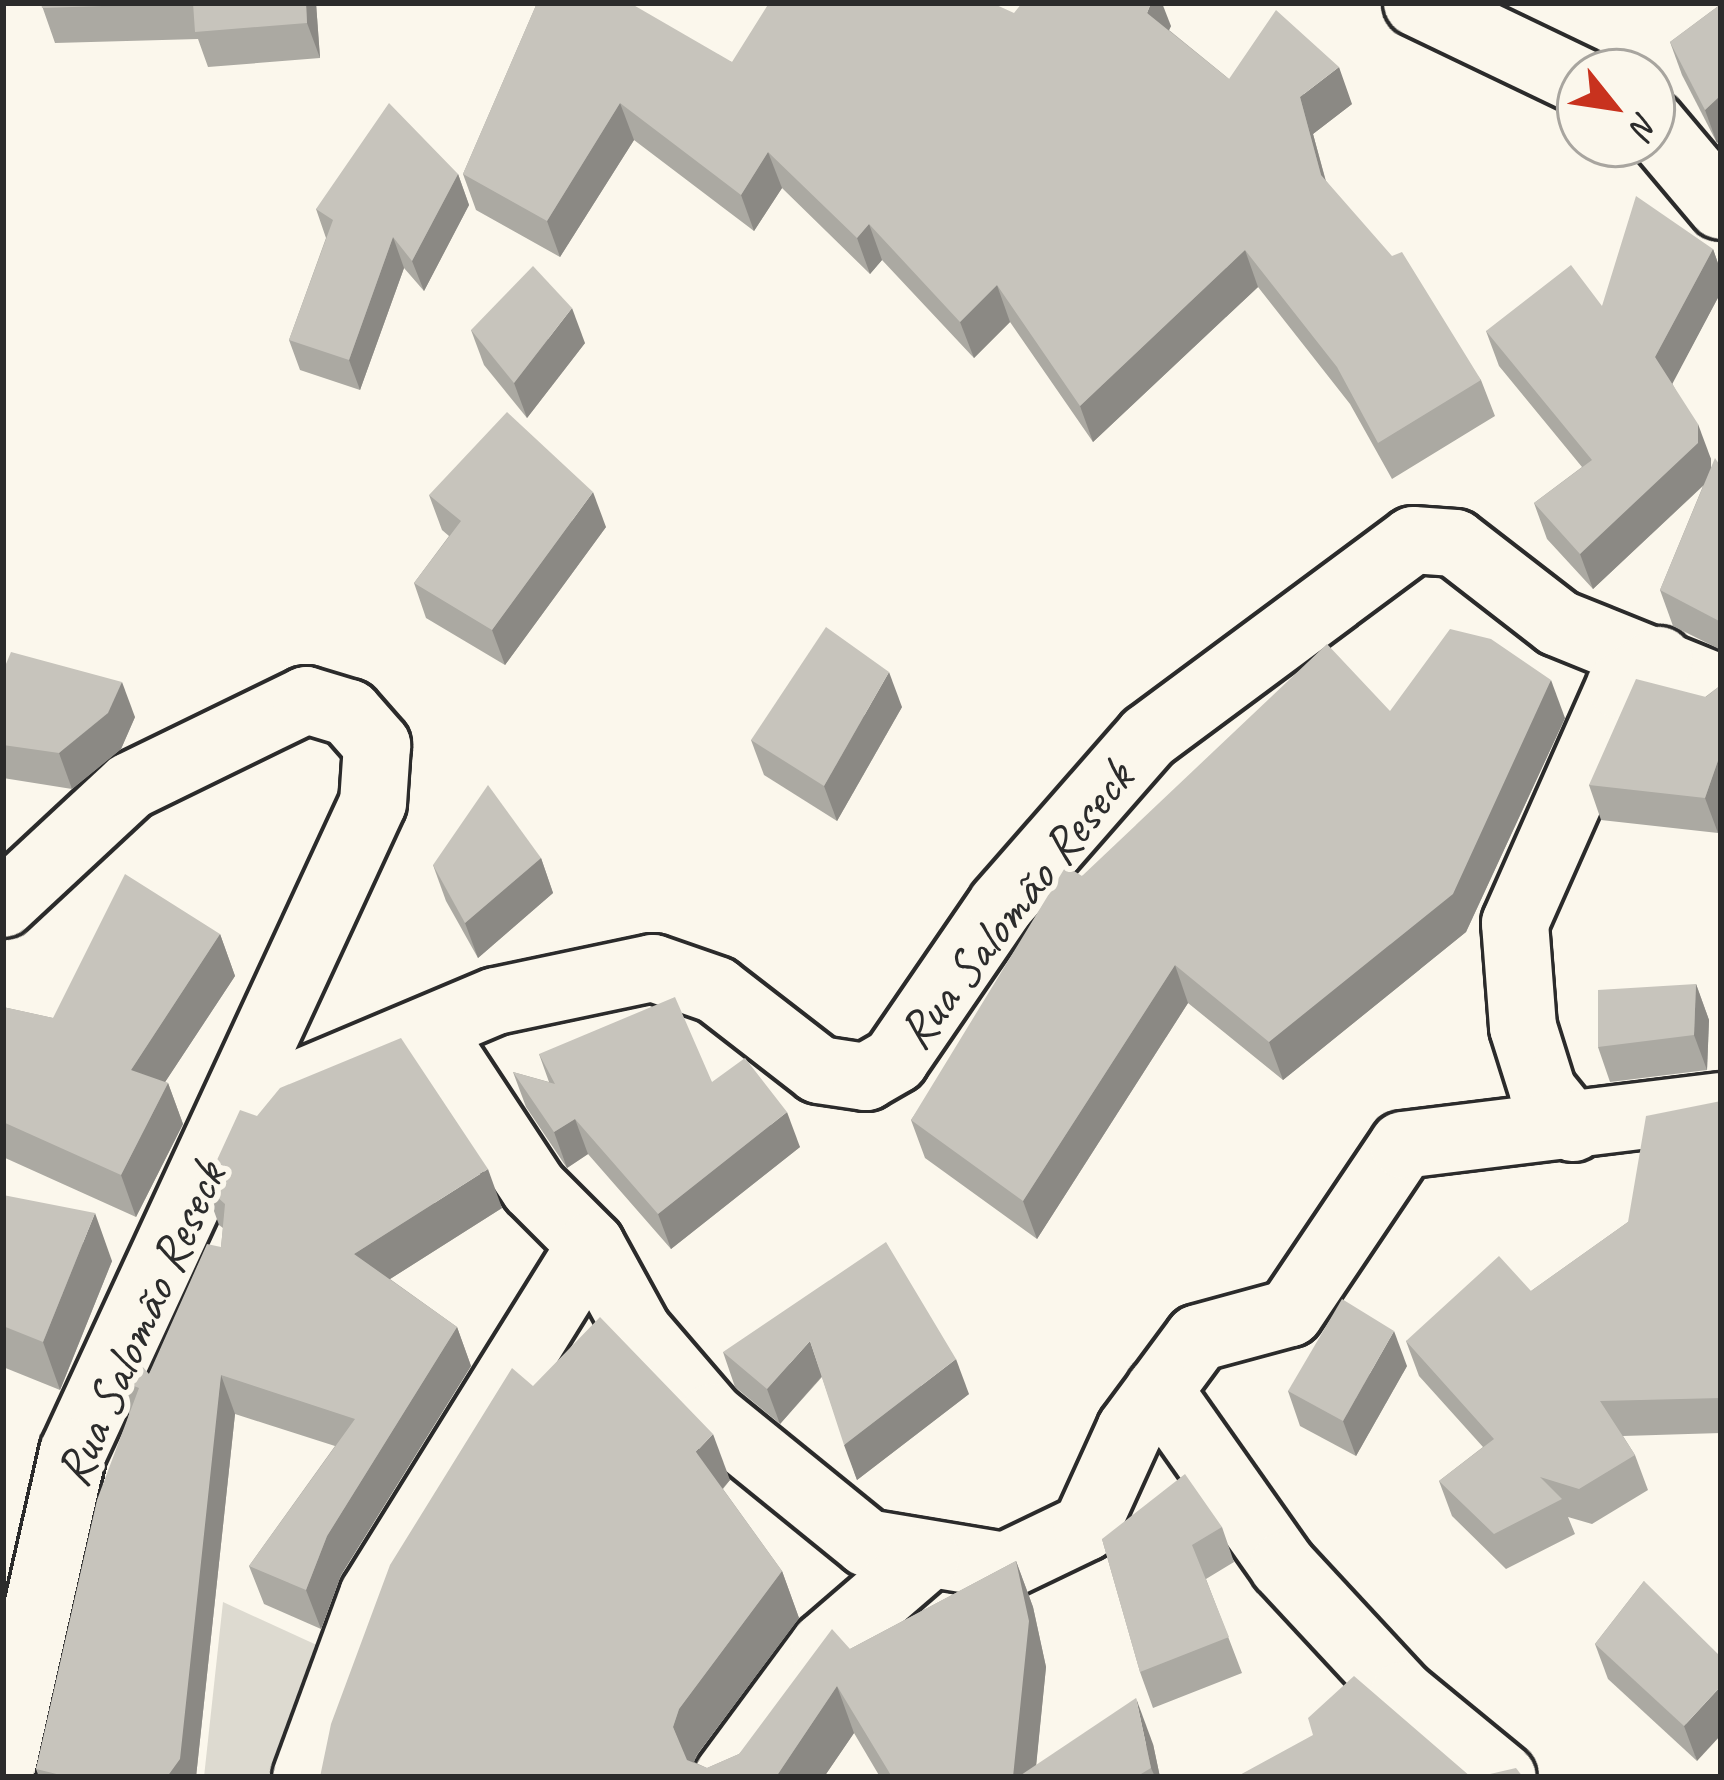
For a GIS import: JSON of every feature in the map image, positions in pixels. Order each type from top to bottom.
[{"type":"street","points":[[1417,3],[1556,70]]},
{"type":"street","points":[[1676,153],[1721,206]]},
{"type":"street","name":"Rua Salomão Reseck","points":[[3,1763],[73,1452],[235,1111],[433,1035],[496,1000],[652,968],[716,990],[819,1070],[866,1077],[895,1060],[1016,886],[1148,737],[1413,540],[1455,543],[1558,623],[1659,660],[1721,689]]},
{"type":"street","points":[[1573,1128],[1543,1091],[1523,1027],[1515,923],[1621,686],[1659,660]]},
{"type":"street","points":[[3,904],[130,786],[306,700],[349,712],[377,746],[373,803],[235,1111]]},
{"type":"street","points":[[433,1035],[534,1188],[592,1246],[638,1331],[712,1417],[867,1543],[926,1558],[1006,1566],[1086,1527],[1159,1390],[1198,1338],[1290,1313],[1403,1144],[1573,1128],[1721,1106]]},
{"type":"street","points":[[306,1777],[374,1595],[592,1246]]},
{"type":"street","points":[[1159,1390],[1283,1566],[1403,1695],[1503,1777]]},
{"type":"street","points":[[728,1777],[824,1646],[926,1558]]},
{"type":"shaded area","points":[[223,1602],[332,1652],[291,1777],[204,1777]]},
{"type":"building","points":[[41,3],[193,3],[42,8]]},
{"type":"building","points":[[193,3],[306,3],[307,23],[195,32]]},
{"type":"building","points":[[537,3],[630,3],[732,62],[769,3],[992,3],[1014,13],[1022,3],[1151,3],[1147,13],[1229,79],[1276,10],[1339,67],[1300,97],[1321,175],[1392,256],[1402,252],[1481,380],[1378,443],[1337,367],[1245,250],[1080,406],[997,285],[960,322],[869,224],[857,238],[768,152],[741,195],[620,103],[547,221],[463,174]]},
{"type":"building","points":[[1721,4],[1721,95],[1705,110],[1676,48],[1670,42]]},
{"type":"building","points":[[389,103],[458,174],[412,261],[393,237],[349,360],[289,340],[333,220],[316,209]]},
{"type":"building","points":[[1636,196],[1713,249],[1655,357],[1698,424],[1698,443],[1580,554],[1534,503],[1592,460],[1486,331],[1571,265],[1602,306]]},
{"type":"building","points":[[533,266],[572,308],[514,383],[471,330]]},
{"type":"building","points":[[507,412],[593,492],[492,630],[414,583],[461,521],[429,495]]},
{"type":"building","points":[[1715,458],[1721,467],[1721,622],[1660,590]]},
{"type":"building","points":[[826,627],[889,672],[824,786],[751,740]]},
{"type":"building","points":[[1450,629],[1491,639],[1551,680],[1453,894],[1269,1042],[1175,965],[1023,1201],[911,1120],[1066,866],[1082,876],[1327,644],[1390,711]]},
{"type":"building","points":[[11,652],[122,682],[108,713],[59,753],[3,745],[3,671]]},
{"type":"building","points":[[1636,679],[1706,697],[1721,685],[1721,752],[1705,798],[1589,785]]},
{"type":"building","points":[[488,785],[541,858],[465,923],[433,865]]},
{"type":"building","points":[[125,874],[220,934],[131,1070],[168,1083],[121,1175],[3,1122],[3,1007],[53,1018]]},
{"type":"building","points":[[1696,984],[1694,1035],[1598,1047],[1598,990]]},
{"type":"building","points":[[675,997],[712,1082],[745,1058],[787,1112],[658,1214],[575,1119],[554,1132],[513,1072],[555,1084],[539,1054]]},
{"type":"building","points":[[401,1038],[488,1169],[354,1254],[457,1327],[327,1536],[306,1590],[249,1566],[355,1419],[221,1375],[180,1759],[167,1777],[69,1777],[36,1769],[97,1500],[139,1388],[116,1379],[129,1351],[149,1374],[207,1244],[221,1247],[225,1204],[205,1186],[240,1110],[257,1116],[280,1088]]},
{"type":"building","points":[[1721,1101],[1721,1398],[1600,1401],[1635,1455],[1579,1489],[1540,1477],[1562,1499],[1494,1534],[1439,1481],[1494,1439],[1406,1341],[1499,1256],[1531,1291],[1628,1222],[1646,1116]]},
{"type":"building","points":[[3,1195],[95,1213],[43,1342],[3,1326]]},
{"type":"building","points":[[886,1242],[956,1359],[844,1445],[810,1341],[767,1389],[723,1352]]},
{"type":"building","points":[[1342,1299],[1394,1331],[1343,1421],[1288,1391]]},
{"type":"building","points":[[600,1317],[713,1434],[696,1452],[782,1571],[679,1709],[673,1727],[687,1760],[707,1768],[739,1754],[832,1629],[850,1649],[1016,1561],[1029,1621],[1013,1777],[892,1777],[837,1686],[776,1777],[320,1777],[331,1724],[390,1565],[512,1368],[533,1386]]},
{"type":"building","points":[[1185,1474],[1222,1527],[1192,1545],[1229,1637],[1140,1672],[1102,1539]]},
{"type":"building","points":[[1644,1581],[1721,1657],[1721,1686],[1684,1726],[1595,1644]]},
{"type":"building","points":[[1354,1676],[1471,1777],[1236,1777],[1313,1735],[1308,1718]]},
{"type":"building","points":[[1136,1698],[1151,1768],[1136,1777],[1018,1777]]},
{"type":"building","points":[[1516,1768],[1523,1777],[1477,1777]]}]
